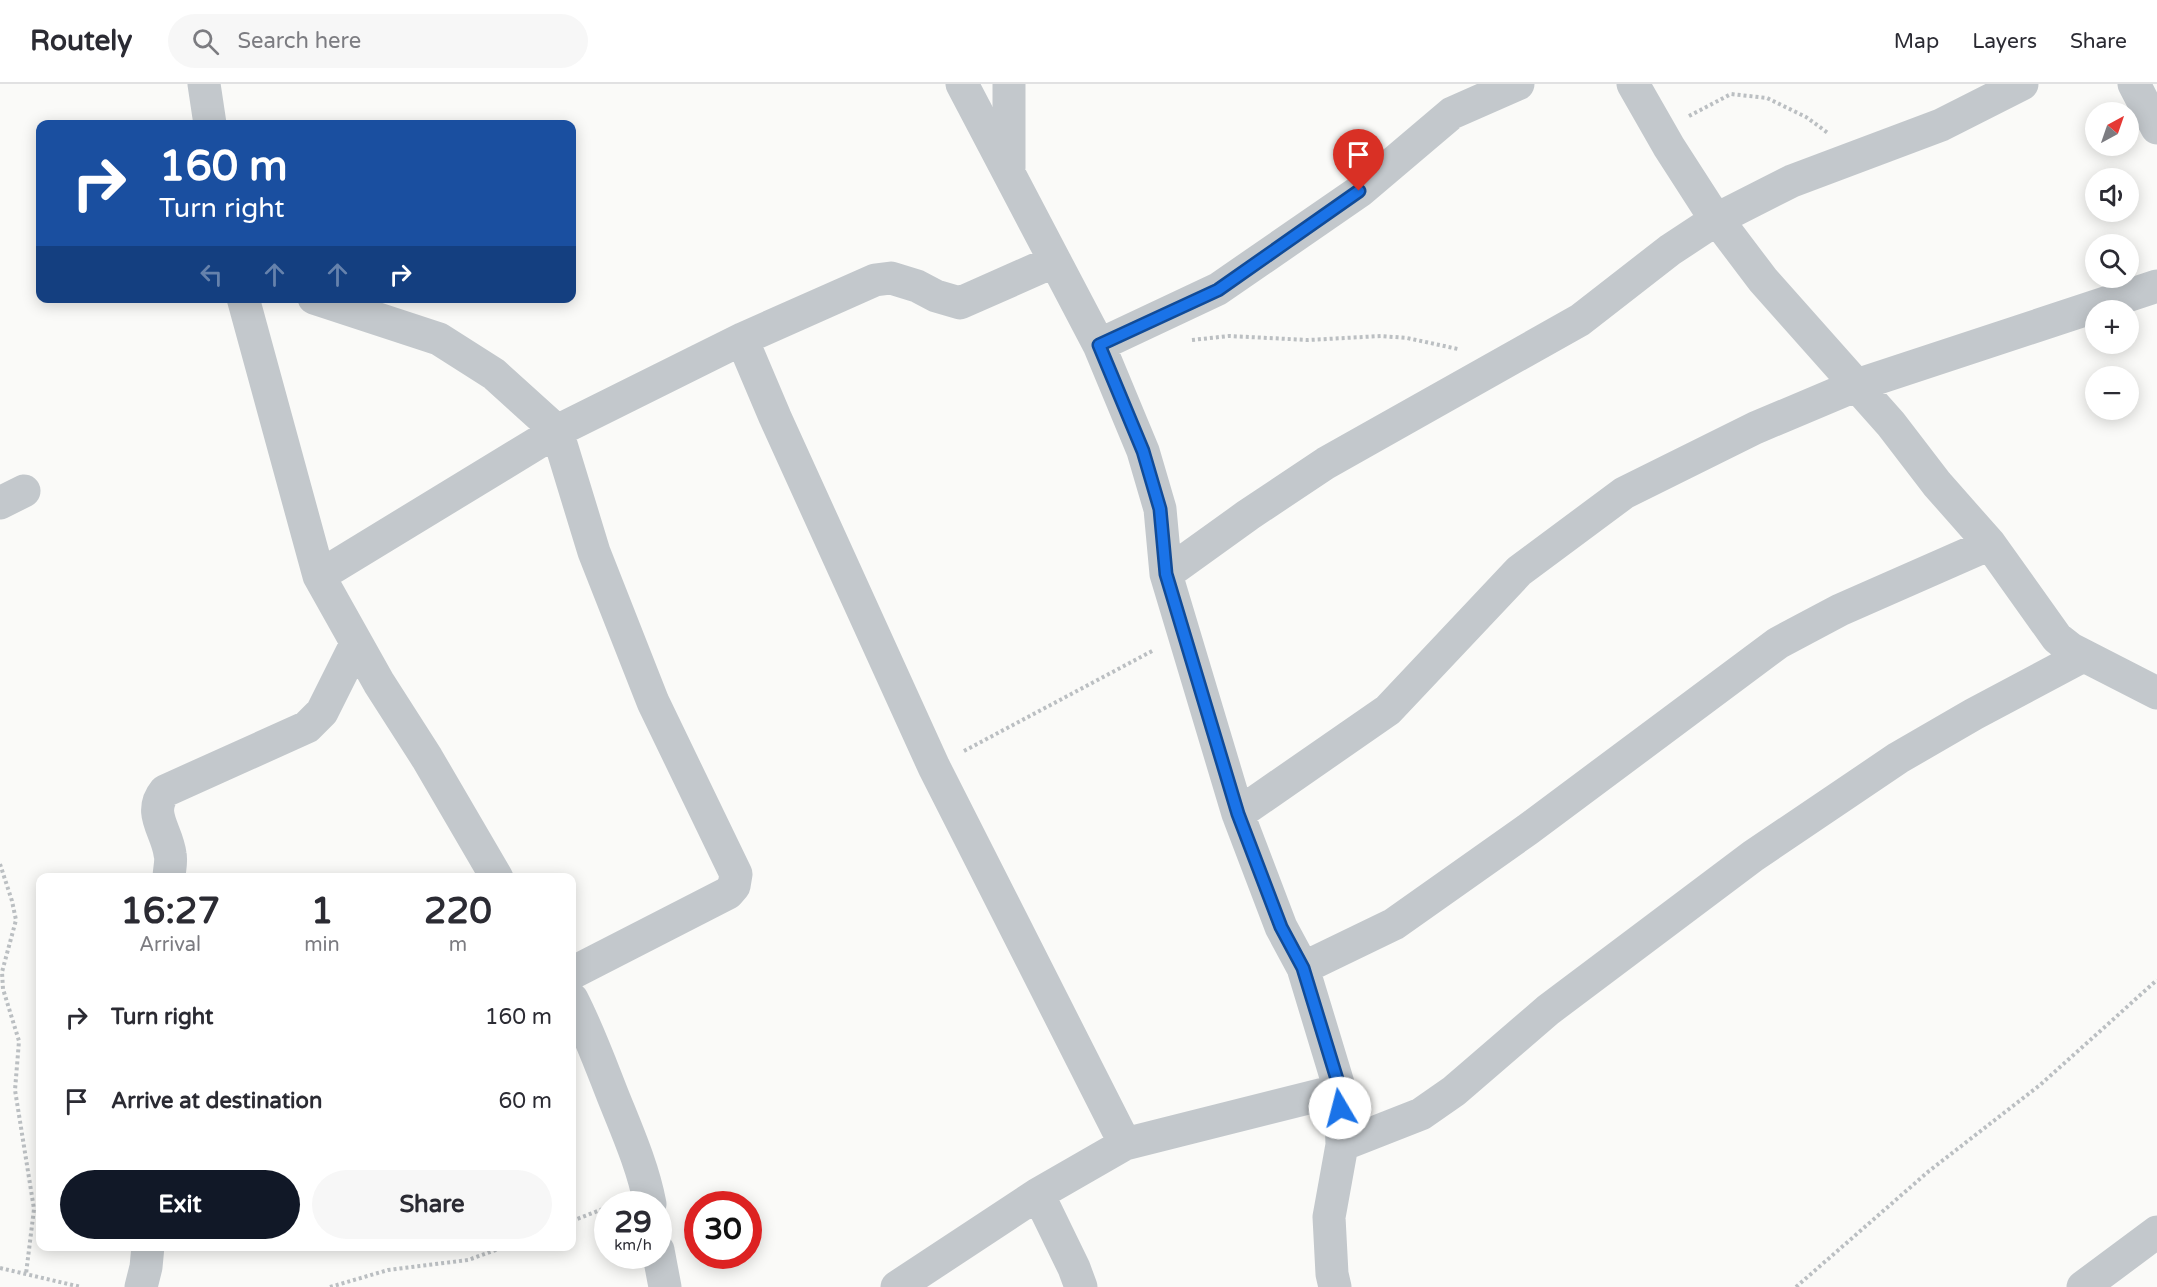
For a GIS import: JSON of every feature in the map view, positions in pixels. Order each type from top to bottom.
[{"type":"street","points":[[204,84],[209,120]]},
{"type":"street","points":[[962,84],[1099,345],[1143,451],[1160,509],[1166,574],[1238,814],[1281,927],[1303,968],[1340,1089],[1342,1145],[1329,1217],[1332,1274],[1335,1287]]},
{"type":"street","points":[[1009,173],[1010,84]]},
{"type":"street","points":[[1099,345],[1218,290],[1359,191],[1452,113],[1518,84]]},
{"type":"street","points":[[1633,84],[1717,219],[1763,279],[1891,424],[1937,484],[1990,544],[2057,638],[2083,656],[2157,693]]},
{"type":"street","points":[[1166,574],[1248,514],[1326,463],[1580,320],[1670,250],[1717,219],[1792,181],[1941,125],[2022,84]]},
{"type":"street","points":[[2134,84],[2157,128]]},
{"type":"street","points":[[319,576],[557,431],[742,339],[875,280],[891,278],[960,303],[1055,261]]},
{"type":"street","points":[[1238,814],[1388,710],[1519,572],[1624,493],[1755,428],[1857,385],[2157,286]]},
{"type":"street","points":[[244,303],[319,576],[356,644],[494,873]]},
{"type":"street","points":[[329,303],[439,339],[494,374],[557,431],[594,552],[653,702],[736,874],[734,886],[728,893],[576,971]]},
{"type":"street","points":[[742,339],[775,417],[934,767],[1125,1144]]},
{"type":"street","points":[[1303,968],[1394,924],[1537,824],[1778,643],[1840,610],[1990,544]]},
{"type":"street","points":[[169,873],[171,855],[156,807],[158,799],[165,791],[307,728],[322,712],[356,644]]},
{"type":"street","points":[[1342,1145],[1421,1114],[1454,1091],[1548,1010],[1753,856],[1898,758],[1974,714],[2083,656]]},
{"type":"street","points":[[576,1008],[627,1131],[647,1191]]},
{"type":"street","points":[[897,1287],[1038,1194],[1125,1144],[1340,1089]]},
{"type":"street","points":[[1038,1194],[1081,1287]]},
{"type":"street","points":[[2083,1287],[2157,1232]]},
{"type":"street","points":[[141,1287],[148,1251]]},
{"type":"street","points":[[662,1269],[665,1287]]},
{"type":"path","points":[[1661,132],[1731,94],[1767,98],[1806,117],[1861,156]]},
{"type":"path","points":[[1190,341],[1229,336],[1308,340],[1381,336],[1407,338],[1460,350]]},
{"type":"path","points":[[934,767],[1183,635]]},
{"type":"path","points":[[0,864],[12,900],[15,920],[2,972],[3,989],[19,1041],[15,1090],[33,1209],[26,1274]]},
{"type":"path","points":[[1796,1287],[1929,1171],[2040,1085],[2157,980]]},
{"type":"path","points":[[576,1219],[594,1212]]},
{"type":"path","points":[[330,1287],[388,1270],[468,1260],[493,1251]]},
{"type":"path","points":[[0,1268],[81,1287]]},
{"type":"route","points":[[1340,1108],[1340,1089],[1303,968],[1281,927],[1238,814],[1183,635],[1166,574],[1160,509],[1143,451],[1099,345],[1218,290],[1359,191]]}]
